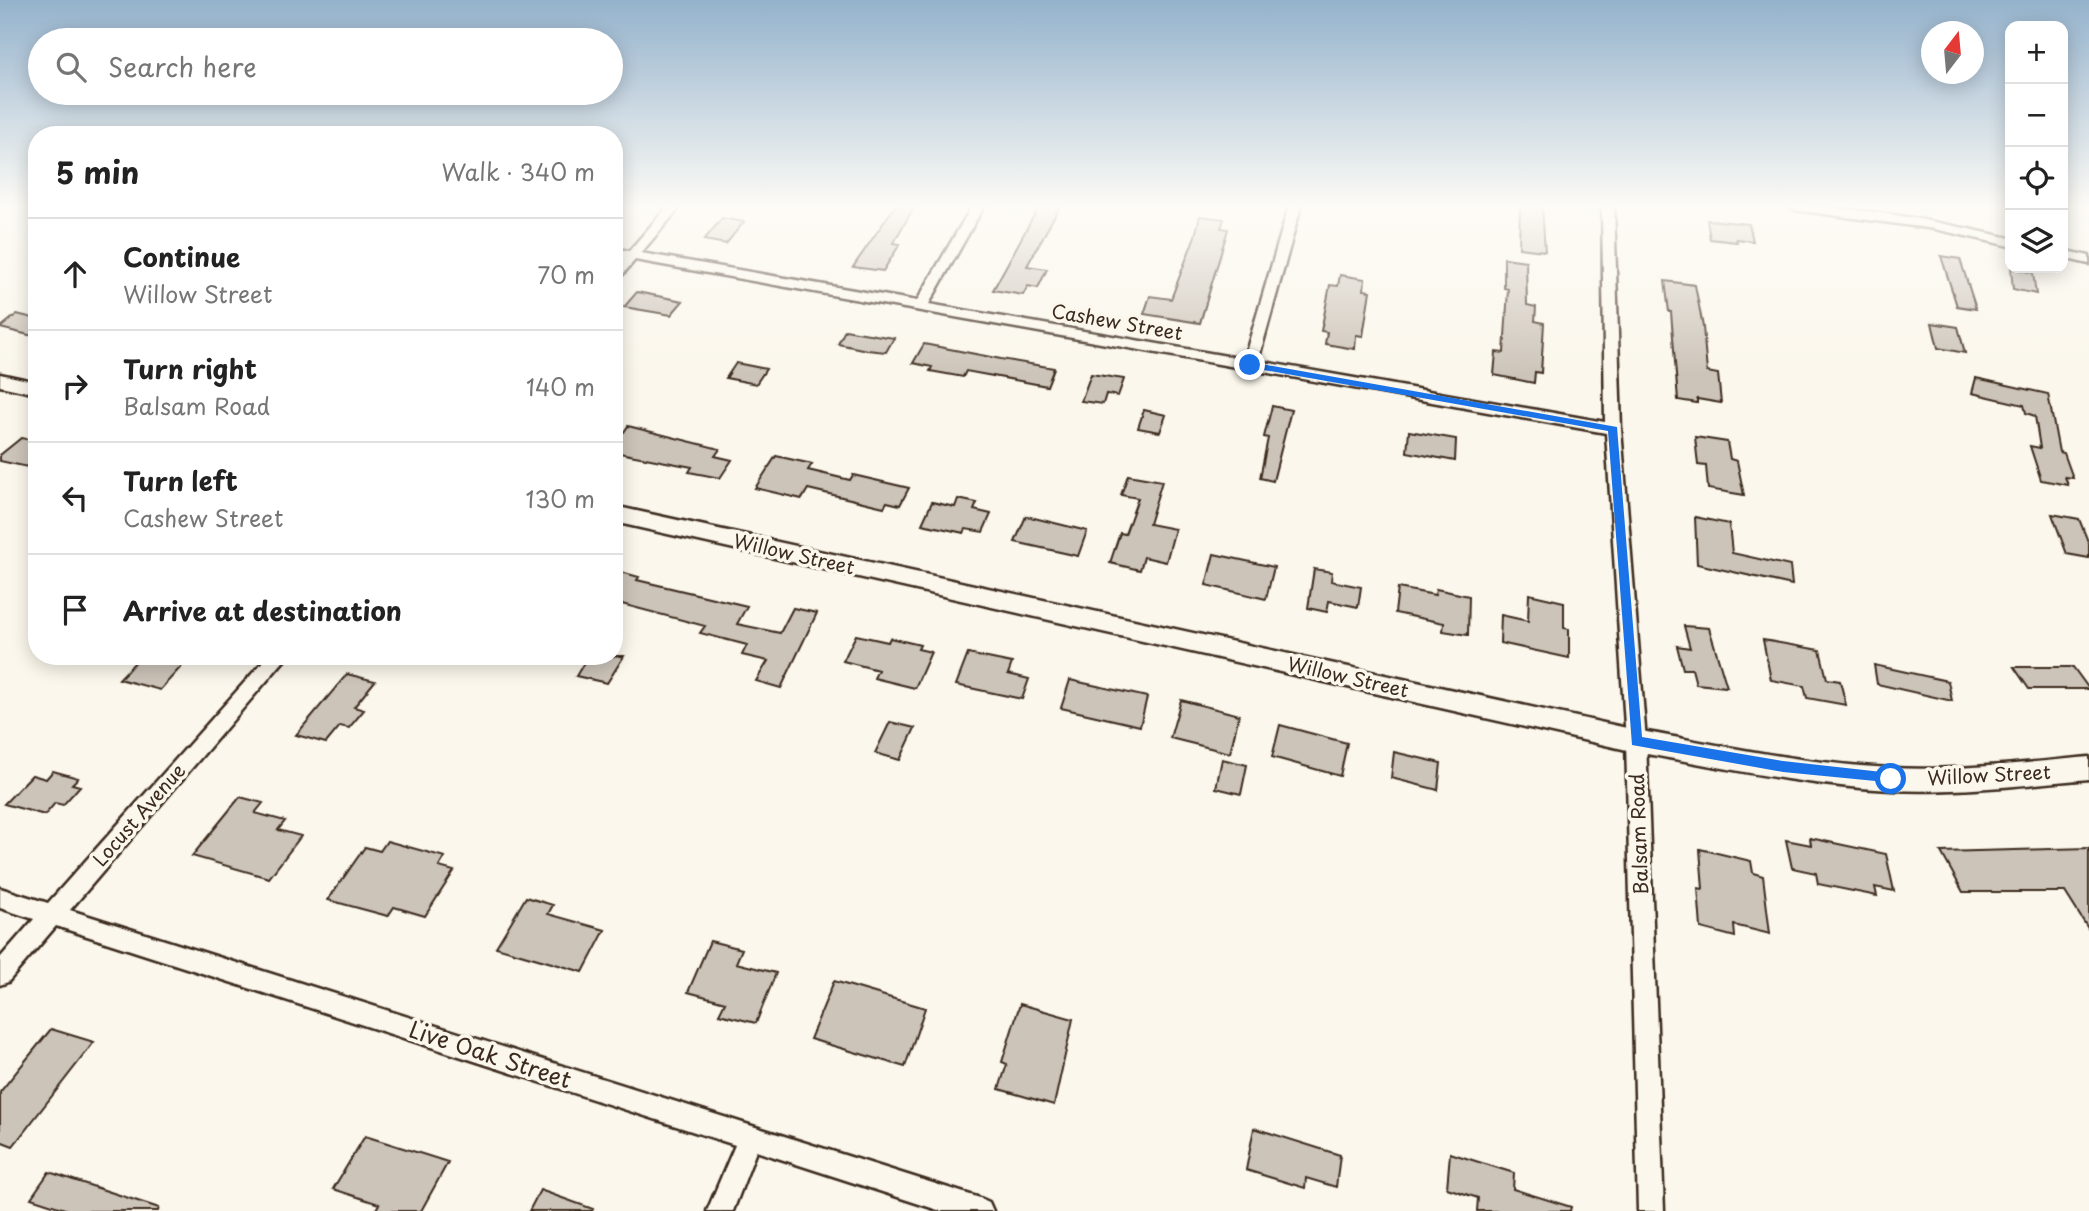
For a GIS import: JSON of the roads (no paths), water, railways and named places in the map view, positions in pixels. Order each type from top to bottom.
[{"type":"street","name":"Cashew Street","points":[[675,263],[1613,429]]},
{"type":"street","points":[[921,306],[946,263]]},
{"type":"street","points":[[1250,365],[1279,263]]},
{"type":"street","name":"Balsam Road","points":[[1609,263],[1613,429],[1636,741],[1651,1211]]},
{"type":"street","points":[[0,380],[28,386]]},
{"type":"street","name":"Willow Street","points":[[623,516],[1636,741],[1783,766],[1891,779],[1951,779],[2089,768]]},
{"type":"street","name":"Locust Avenue","points":[[0,974],[271,665]]},
{"type":"street","name":"Live Oak Street","points":[[0,898],[980,1211]]},
{"type":"street","points":[[720,1211],[749,1139]]}]
